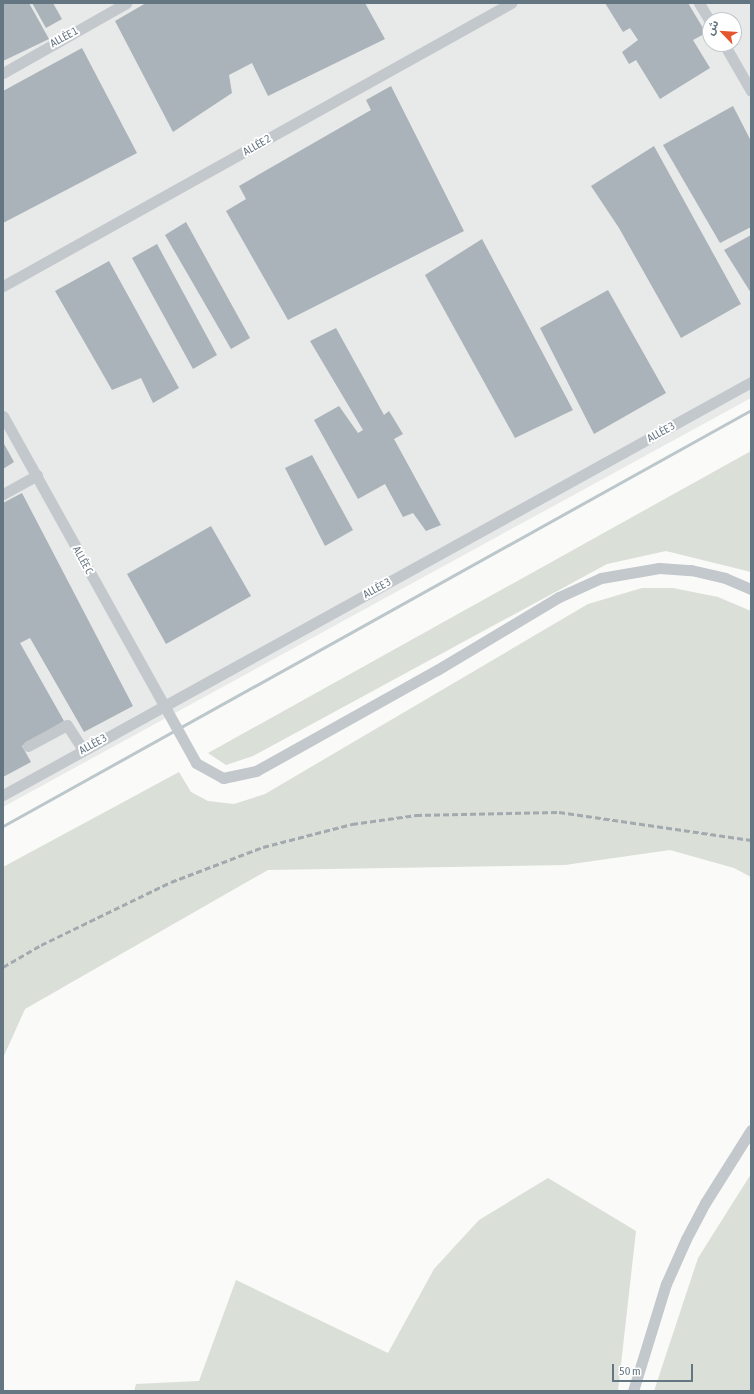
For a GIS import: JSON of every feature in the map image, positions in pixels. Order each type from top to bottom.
[{"type":"street","name":"ALLÉE 1","points":[[3,73],[126,3]]},
{"type":"street","name":"ALLÉE 2","points":[[3,286],[511,3]]},
{"type":"street","points":[[699,3],[704,12]]},
{"type":"street","points":[[729,52],[751,91]]},
{"type":"street","name":"ALLÉE 3","points":[[3,795],[83,750],[164,709],[751,382]]},
{"type":"street","name":"ALLÉE C","points":[[3,416],[37,475],[164,709],[196,763],[223,778],[256,771],[437,670],[559,597],[601,578],[659,568],[691,570],[725,578],[751,589]]},
{"type":"street","points":[[3,494],[37,475]]},
{"type":"street","points":[[28,746],[67,725],[83,750]]},
{"type":"street","points":[[633,1391],[666,1284],[686,1239],[705,1203],[751,1130]]},
{"type":"shaded area","points":[[3,3],[751,3],[751,398],[3,807]]},
{"type":"shaded area","points":[[751,451],[751,572],[666,551],[607,564],[253,756],[226,765],[208,753]]},
{"type":"shaded area","points":[[642,588],[673,588],[718,597],[751,611],[751,877],[734,868],[670,850],[565,865],[268,870],[25,1009],[3,1058],[3,867],[179,772],[191,792],[208,801],[234,804],[265,794],[588,604]]},
{"type":"shaded area","points":[[751,1174],[751,1391],[654,1391],[698,1258]]},
{"type":"shaded area","points":[[548,1178],[636,1231],[618,1391],[134,1391],[136,1384],[199,1381],[236,1280],[388,1353],[434,1269],[479,1220]]},
{"type":"building","points":[[3,3],[29,3],[49,39],[3,61]]},
{"type":"building","points":[[32,3],[53,3],[62,19],[46,28]]},
{"type":"building","points":[[146,3],[365,3],[385,39],[268,96],[252,63],[229,75],[232,93],[173,132],[115,21]]},
{"type":"building","points":[[605,3],[688,3],[702,26],[702,35],[693,40],[710,68],[660,99],[636,60],[629,64],[622,52],[638,40],[630,28],[623,32]]},
{"type":"building","points":[[82,48],[137,153],[3,223],[3,91]]},
{"type":"building","points":[[391,86],[464,231],[288,320],[226,211],[246,199],[239,186],[371,110],[366,100]]},
{"type":"building","points":[[733,106],[751,141],[751,227],[720,243],[663,145]]},
{"type":"building","points":[[654,146],[741,304],[681,338],[619,228],[591,186]]},
{"type":"building","points":[[186,222],[250,338],[231,349],[165,235]]},
{"type":"building","points":[[751,235],[751,293],[724,250]]},
{"type":"building","points":[[482,239],[573,410],[515,438],[425,275]]},
{"type":"building","points":[[157,244],[217,355],[193,369],[132,258]]},
{"type":"building","points":[[109,261],[179,388],[153,403],[141,378],[112,390],[55,291]]},
{"type":"building","points":[[608,290],[666,393],[594,434],[540,328]]},
{"type":"building","points":[[336,328],[384,415],[389,411],[403,434],[394,439],[441,525],[426,531],[413,513],[403,517],[385,484],[358,499],[314,420],[339,406],[358,433],[363,430],[310,341]]},
{"type":"building","points":[[3,442],[14,462],[3,469]]},
{"type":"building","points":[[312,455],[353,530],[325,546],[285,468]]},
{"type":"building","points":[[22,493],[133,706],[84,732],[30,638],[20,643],[64,721],[22,746],[31,762],[3,777],[3,503]]},
{"type":"building","points":[[211,526],[251,596],[166,644],[127,574]]},
{"type":"waterway","points":[[3,826],[751,410]]},
{"type":"railway","points":[[3,967],[41,945],[171,882],[263,847],[352,824],[416,815],[559,812],[751,840]]}]
